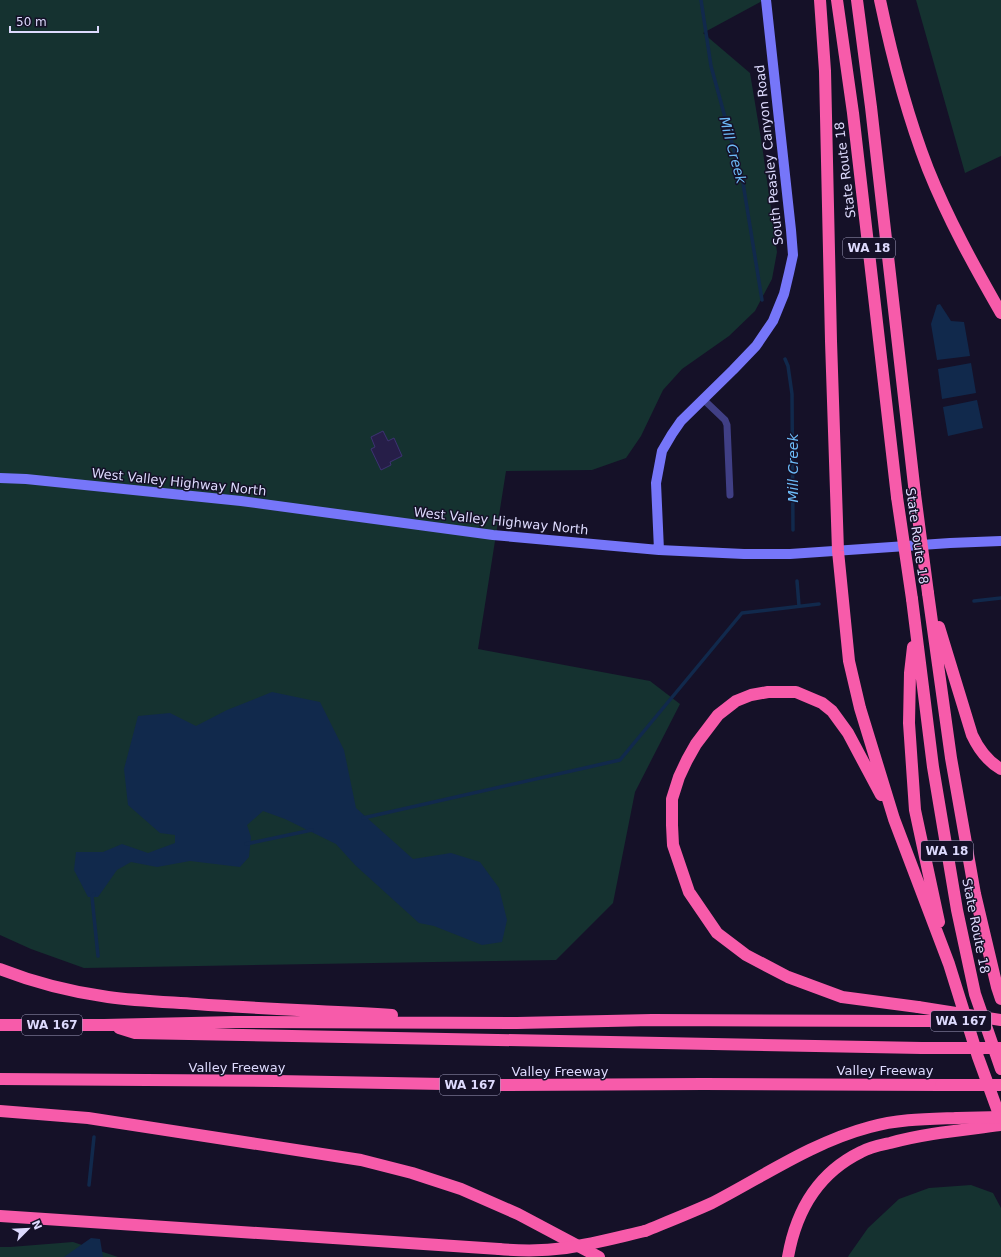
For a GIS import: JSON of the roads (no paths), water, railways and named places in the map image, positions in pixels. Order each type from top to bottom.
[{"type":"highway","points":[[0,1215],[46,1220],[208,1229],[523,1251],[565,1248],[601,1242],[645,1231],[711,1203],[812,1148],[870,1127],[904,1120],[957,1118],[1001,1119],[978,1057],[949,964],[894,819],[860,708],[849,661],[838,551],[830,341],[825,71],[820,0]]},
{"type":"highway","name":"State Route 18","points":[[837,0],[853,114],[897,497],[912,599],[933,767],[957,910],[975,994],[1001,1069]]},
{"type":"highway","name":"State Route 18","points":[[856,0],[871,107],[915,494],[954,774],[975,894],[1001,1000]]},
{"type":"highway","points":[[880,0],[895,66],[928,169],[948,215],[1001,313]]},
{"type":"highway","points":[[928,593],[972,735],[978,747],[985,756],[994,765],[1001,769]]},
{"type":"highway","points":[[915,628],[910,674],[910,722],[915,810],[949,964]]},
{"type":"highway","points":[[894,819],[848,733],[832,711],[822,703],[796,692],[768,692],[751,695],[736,701],[718,715],[696,744],[679,777],[672,799],[673,845],[689,892],[717,933],[746,955],[788,977],[842,997],[918,1007],[1001,1021]]},
{"type":"highway","points":[[0,969],[40,982],[116,998],[276,1010],[381,1014],[517,1023]]},
{"type":"highway","name":"WA 167","points":[[0,1025],[104,1025],[235,1022],[517,1023],[652,1020],[1001,1021]]},
{"type":"highway","name":"WA 167","points":[[104,1025],[136,1033],[922,1048],[1001,1048]]},
{"type":"highway","name":"Valley Freeway","points":[[0,1079],[276,1081],[500,1085],[1001,1085]]},
{"type":"highway","points":[[0,1111],[88,1118],[361,1160],[412,1173],[461,1189],[518,1214],[599,1257]]},
{"type":"highway","points":[[788,1257],[791,1241],[802,1209],[812,1193],[828,1174],[862,1151],[908,1138],[1001,1125]]},
{"type":"main road","name":"South Peasley Canyon Road","points":[[659,550],[656,483],[662,451],[681,421],[704,400],[756,346],[772,321],[784,294],[793,254],[766,0]]},
{"type":"main road","name":"West Valley Highway North","points":[[0,478],[26,479],[241,501],[493,535],[659,550],[790,554],[1001,541]]},
{"type":"lane","points":[[704,400],[725,420],[727,424],[730,495]]},
{"type":"water","points":[[940,304],[951,321],[964,322],[970,356],[937,360],[931,324],[937,305]]},
{"type":"water","points":[[971,363],[976,393],[942,399],[938,369]]},
{"type":"water","points":[[977,400],[983,428],[948,436],[943,407]]},
{"type":"water","points":[[272,692],[320,702],[344,750],[356,808],[413,859],[451,853],[480,862],[499,888],[507,920],[502,942],[482,945],[434,926],[419,923],[355,865],[336,844],[285,819],[263,811],[247,825],[251,837],[249,857],[240,867],[190,861],[157,867],[131,862],[117,870],[98,897],[88,897],[74,870],[76,852],[103,852],[122,844],[148,853],[175,843],[175,835],[160,833],[128,805],[124,769],[138,716],[170,713],[196,726],[227,710]]},
{"type":"water","points":[[91,1238],[100,1239],[103,1257],[64,1257]]},
{"type":"waterway","name":"Mill Creek","points":[[701,0],[711,66],[743,183],[762,300]]},
{"type":"waterway","name":"Mill Creek","points":[[785,359],[788,366],[792,394],[793,530]]},
{"type":"waterway","name":"Mill Creek","points":[[797,581],[799,606]]},
{"type":"waterway","points":[[974,601],[1001,598]]},
{"type":"waterway","points":[[363,818],[620,760],[742,613],[819,604]]},
{"type":"waterway","points":[[246,844],[312,830]]},
{"type":"waterway","points":[[94,894],[92,897],[98,956]]},
{"type":"waterway","points":[[89,1185],[94,1137]]}]
